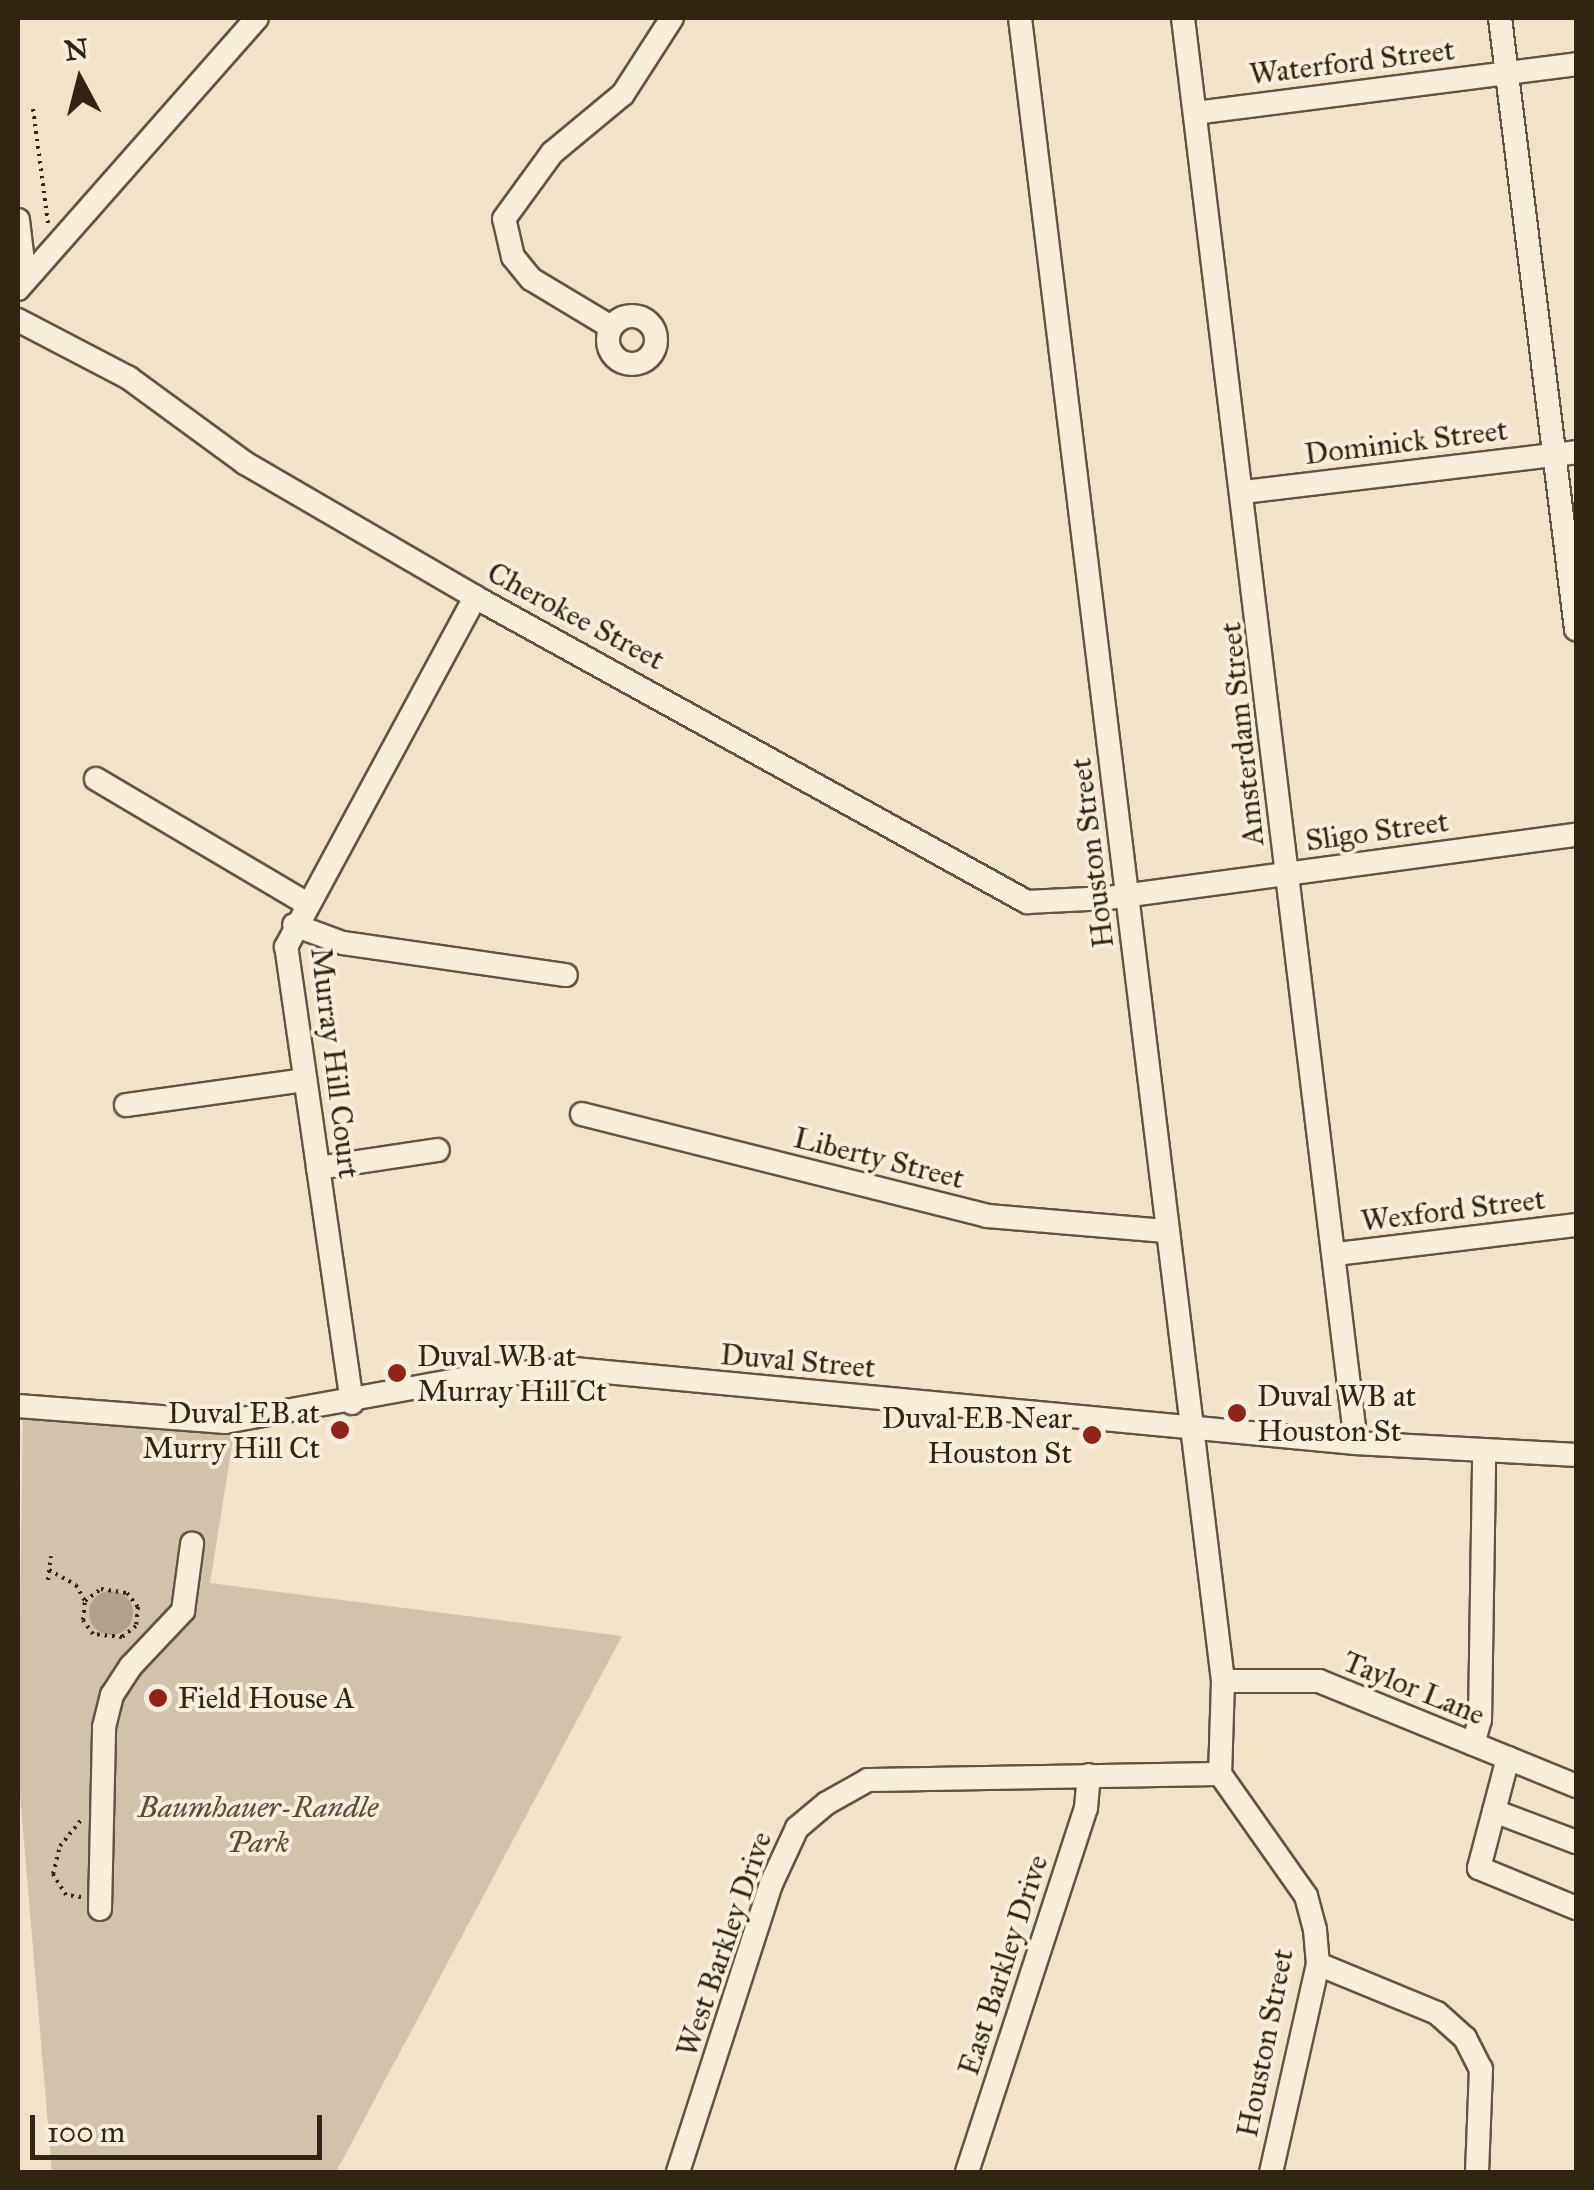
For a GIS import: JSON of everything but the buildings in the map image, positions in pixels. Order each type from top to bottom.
[{"type":"street","points":[[21,284],[257,18]]},
{"type":"street","points":[[611,327],[532,279],[512,257],[504,219],[552,153],[623,94],[672,18]]},
{"type":"street","name":"Houston Street","points":[[1020,18],[1222,1681],[1220,1774],[1306,1896],[1318,1964],[1271,2172]]},
{"type":"street","name":"Amsterdam Street","points":[[1183,18],[1244,492],[1356,1444]]},
{"type":"street","points":[[1500,18],[1566,453],[1576,629]]},
{"type":"street","name":"Waterford Street","points":[[1195,113],[1576,64]]},
{"type":"street","points":[[18,220],[21,284]]},
{"type":"street","name":"Cherokee Street","points":[[18,320],[129,378],[245,463],[475,597],[1028,902],[1127,894]]},
{"type":"street","name":"Dominick Street","points":[[1244,492],[1566,453]]},
{"type":"street","name":"Murray Hill Court","points":[[352,1403],[286,947],[306,902],[475,597]]},
{"type":"street","points":[[96,779],[306,902]]},
{"type":"street","name":"Sligo Street","points":[[1127,894],[1576,836]]},
{"type":"street","points":[[294,925],[343,943],[566,975]]},
{"type":"street","points":[[126,1105],[305,1080]]},
{"type":"street","name":"Liberty Street","points":[[582,1114],[986,1216],[1166,1231]]},
{"type":"street","points":[[318,1168],[438,1150]]},
{"type":"street","name":"Wexford Street","points":[[1336,1254],[1576,1226]]},
{"type":"street","name":"Duval Street","points":[[18,1406],[225,1422],[352,1403],[477,1376],[574,1369],[1356,1444],[1576,1455]]},
{"type":"street","points":[[1472,1744],[1480,1720],[1484,1452]]},
{"type":"street","points":[[100,1899],[100,1795],[112,1695],[183,1611],[192,1544]]},
{"type":"street","name":"Taylor Lane","points":[[1222,1681],[1319,1682],[1576,1786]]},
{"type":"street","points":[[1508,1758],[1479,1868],[1576,1908]]},
{"type":"street","name":"West Barkley Drive","points":[[678,2172],[771,1884],[796,1828],[868,1780],[1220,1774]]},
{"type":"street","name":"East Barkley Drive","points":[[968,2172],[1086,1808],[1089,1776]]},
{"type":"street","points":[[1494,1811],[1576,1842]]},
{"type":"street","points":[[1318,1964],[1437,2013],[1464,2038],[1481,2069],[1477,2172]]},
{"type":"path","points":[[33,108],[48,227]]},
{"type":"path","points":[[48,1580],[50,1556]]},
{"type":"path","points":[[49,1570],[76,1584],[85,1601],[83,1620],[94,1634],[122,1637],[136,1626],[138,1607],[127,1593],[101,1589],[85,1601]]},
{"type":"path","points":[[100,1795],[60,1846],[52,1874],[66,1896],[100,1899]]},
{"type":"green space","name":"Baumhauer-Randle Park","points":[[23,1406],[236,1421],[210,1583],[622,1636],[336,2172],[52,2172],[18,1771]]},
{"type":"shaded area","points":[[111,1591],[126,1598],[133,1613],[126,1628],[111,1635],[96,1628],[89,1613],[96,1598]]},
{"type":"place","name":"Duval WB at Murray Hill Ct","points":[[397,1373]]},
{"type":"place","name":"Duval WB at Houston St","points":[[1237,1413]]},
{"type":"place","name":"Duval EB at Murry Hill Ct","points":[[340,1430]]},
{"type":"place","name":"Duval EB Near Houston St","points":[[1092,1435]]},
{"type":"place","name":"Field House A","points":[[158,1698]]}]
